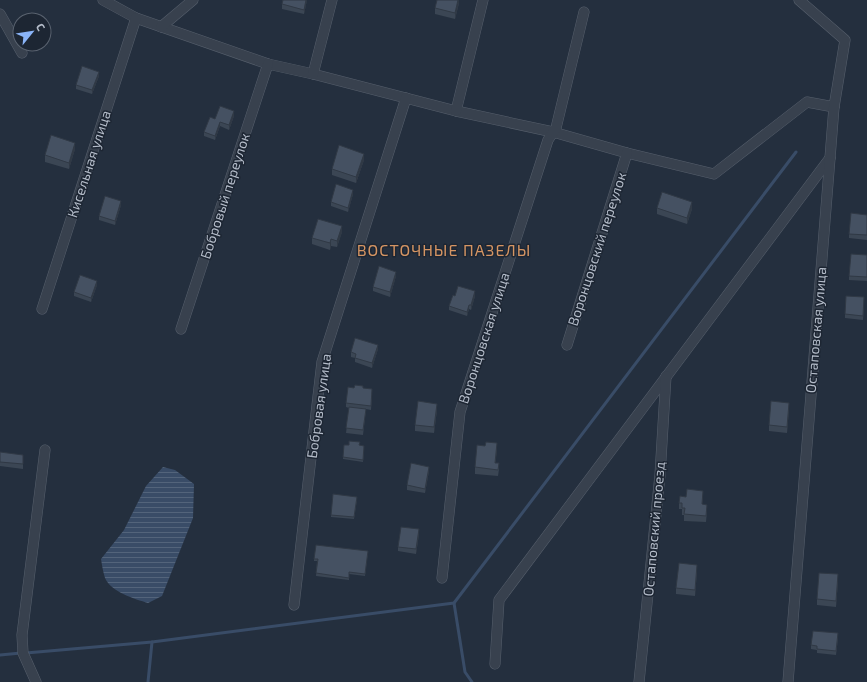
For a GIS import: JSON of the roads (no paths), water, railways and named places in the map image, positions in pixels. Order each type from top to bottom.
[{"type":"street","points":[[102,0],[136,18],[268,64],[313,74],[456,111],[553,132],[627,153],[714,174],[807,102],[834,107]]},
{"type":"street","points":[[161,27],[193,0]]},
{"type":"street","points":[[313,74],[332,0]]},
{"type":"street","points":[[456,111],[483,0]]},
{"type":"street","name":"Остаповская улица","points":[[788,682],[834,107],[845,40],[799,0]]},
{"type":"street","name":"Воронцовская улица","points":[[442,578],[460,412],[548,140],[556,128],[584,12]]},
{"type":"street","points":[[0,14],[22,53]]},
{"type":"street","name":"Кисельная улица","points":[[42,309],[136,18]]},
{"type":"street","name":"Бобровый переулок","points":[[181,329],[268,64]]},
{"type":"street","name":"Бобровая улица","points":[[294,605],[322,362],[406,98]]},
{"type":"street","name":"Воронцовский переулок","points":[[566,345],[627,153]]},
{"type":"street","points":[[496,664],[499,600],[830,158]]},
{"type":"street","name":"Остаповский проезд","points":[[639,682],[660,475],[666,376]]},
{"type":"street","points":[[36,682],[22,653],[22,635],[45,450]]},
{"type":"water","points":[[163,467],[175,470],[194,484],[193,518],[162,596],[148,603],[124,594],[112,587],[105,578],[101,559],[124,530],[146,486]]},
{"type":"waterway","points":[[26,653],[152,642],[454,603],[796,152]]},
{"type":"waterway","points":[[454,603],[465,672],[472,682]]},
{"type":"waterway","points":[[148,682],[152,642]]},
{"type":"waterway","points":[[0,655],[21,653]]},
{"type":"district","name":"ВОСТОЧНЫЕ ПАЗЕЛЫ","points":[[444,250]]}]
